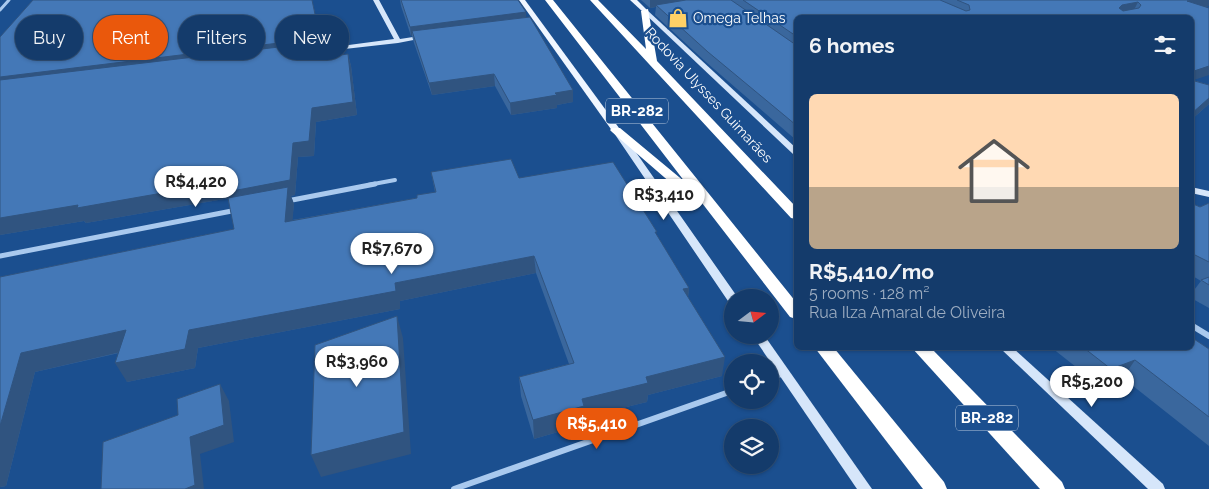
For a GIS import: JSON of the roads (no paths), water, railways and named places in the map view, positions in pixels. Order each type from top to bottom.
[{"type":"highway","name":"BR-282","points":[[549,0],[794,310]]},
{"type":"highway","name":"Rodovia Ulysses Guimarães","points":[[594,0],[794,213]]},
{"type":"highway","points":[[649,11],[652,61]]},
{"type":"highway","points":[[616,130],[725,222]]},
{"type":"highway","points":[[826,350],[936,489]]},
{"type":"highway","name":"BR-282","points":[[923,350],[1054,489]]},
{"type":"main road","points":[[376,0],[398,41]]},
{"type":"main road","points":[[522,0],[535,24],[616,130],[726,289]]},
{"type":"main road","points":[[633,0],[649,11],[794,150]]},
{"type":"main road","points":[[349,47],[436,36]]},
{"type":"main road","points":[[1194,191],[1209,194]]},
{"type":"main road","points":[[764,344],[865,489]]},
{"type":"main road","points":[[1008,350],[1158,489]]},
{"type":"street","points":[[0,10],[9,0]]},
{"type":"street","points":[[279,202],[395,180]]},
{"type":"street","points":[[0,256],[241,210]]},
{"type":"street","points":[[1194,327],[1209,336]]},
{"type":"street","points":[[779,375],[784,373]]},
{"type":"street","points":[[454,489],[724,394]]},
{"type":"place","name":"Omega Telhas","points":[[678,18]]}]
